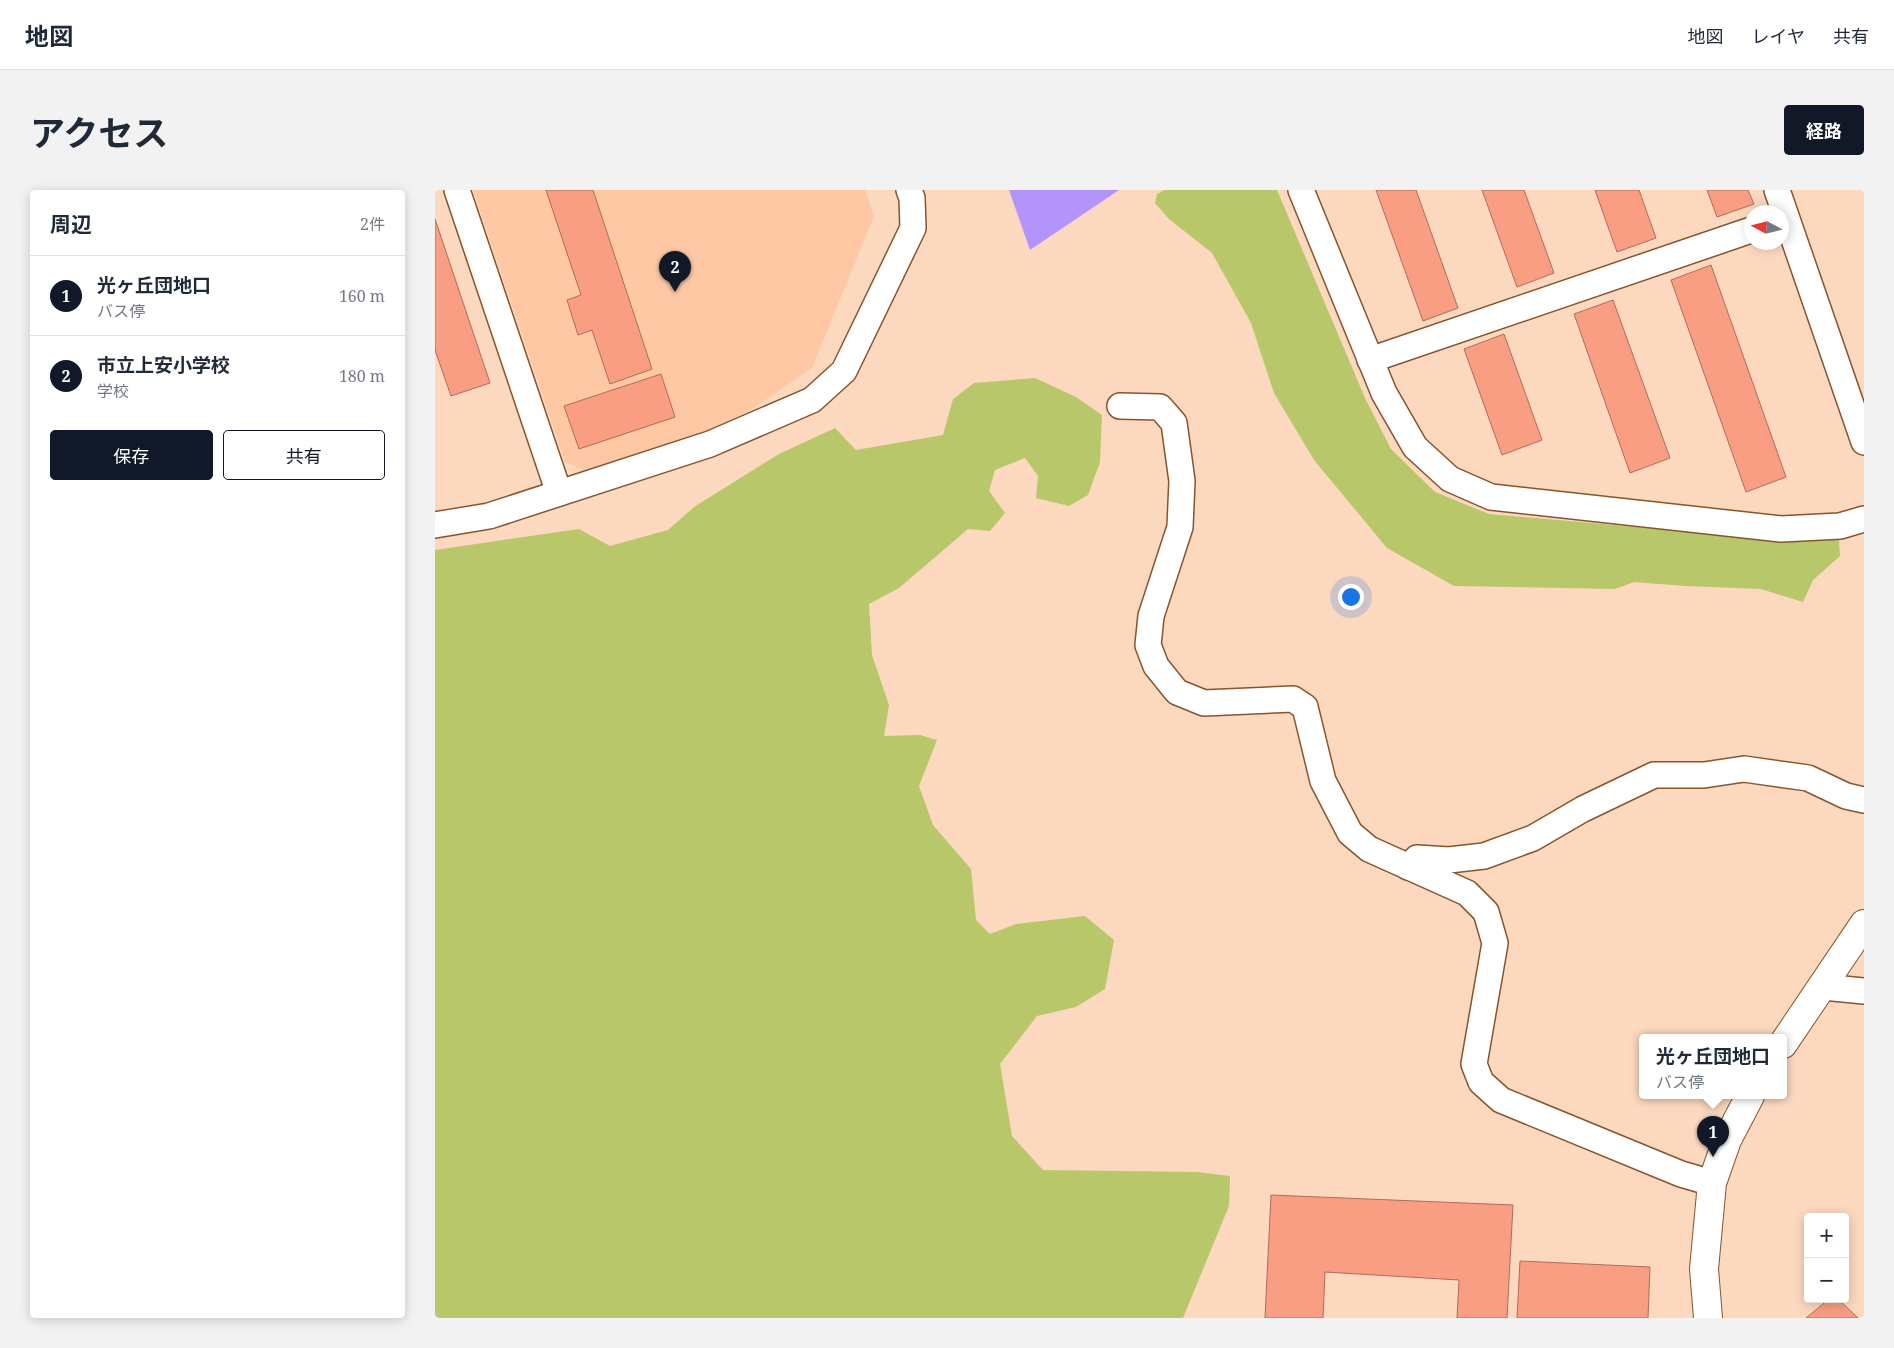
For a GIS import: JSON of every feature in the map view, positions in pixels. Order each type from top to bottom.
[{"type":"street","points":[[457,190],[559,493]]},
{"type":"street","points":[[435,525],[489,516],[710,444],[812,400],[844,371],[913,228],[909,190]]},
{"type":"street","points":[[1301,190],[1384,393],[1415,447],[1449,479],[1491,497],[1781,529],[1840,526],[1864,519]]},
{"type":"street","points":[[1777,190],[1781,205]]},
{"type":"street","points":[[1370,360],[1744,232]]},
{"type":"street","points":[[1789,233],[1864,442]]},
{"type":"street","points":[[1120,406],[1161,407],[1174,423],[1181,471],[1180,527],[1151,616],[1148,645],[1156,666],[1177,692],[1204,703],[1293,699],[1305,707],[1323,781],[1350,833],[1369,849],[1467,893],[1486,912],[1495,943],[1475,1064],[1481,1082],[1501,1100],[1681,1174],[1712,1183]]},
{"type":"street","points":[[1408,866],[1417,858],[1449,860],[1484,856],[1533,838],[1583,809],[1655,776],[1704,775],[1744,769],[1809,778],[1846,796],[1864,800]]},
{"type":"street","points":[[1787,1038],[1864,924]]},
{"type":"street","points":[[1823,987],[1864,990]]},
{"type":"street","points":[[1708,1318],[1703,1269],[1712,1183],[1727,1140],[1748,1099]]},
{"type":"shaded area","points":[[473,190],[865,190],[874,216],[812,368],[749,411],[698,434],[584,470],[565,462]]},
{"type":"shaded area","points":[[1009,190],[1119,190],[1030,250]]},
{"type":"green space","points":[[1164,190],[1277,190],[1365,398],[1391,449],[1435,492],[1489,514],[1783,540],[1839,540],[1840,556],[1813,580],[1803,602],[1761,589],[1634,582],[1615,589],[1454,586],[1387,548],[1314,460],[1274,393],[1251,323],[1212,253],[1169,219],[1155,203],[1157,194]]},
{"type":"green space","points":[[1035,378],[1076,397],[1102,415],[1100,462],[1088,495],[1069,506],[1036,498],[1038,476],[1025,458],[995,470],[989,491],[1005,513],[990,531],[968,529],[899,588],[869,604],[872,655],[889,705],[884,736],[920,735],[937,740],[919,786],[933,825],[971,869],[976,920],[990,934],[1016,924],[1085,916],[1114,940],[1105,989],[1076,1007],[1037,1016],[1000,1064],[1012,1136],[1043,1170],[1197,1172],[1230,1176],[1229,1206],[1183,1318],[435,1318],[435,550],[579,529],[610,546],[668,530],[694,507],[779,454],[835,428],[856,450],[943,435],[953,399],[974,383]]},
{"type":"building","points":[[546,190],[593,190],[652,369],[610,384],[592,330],[578,335],[567,300],[581,295]]},
{"type":"building","points":[[1376,190],[1416,190],[1458,308],[1423,321]]},
{"type":"building","points":[[1482,190],[1524,190],[1554,273],[1517,287]]},
{"type":"building","points":[[1595,190],[1639,190],[1656,238],[1617,252]]},
{"type":"building","points":[[1707,190],[1748,190],[1754,204],[1744,205],[1744,208],[1717,217]]},
{"type":"building","points":[[435,219],[490,383],[451,396],[435,350]]},
{"type":"building","points":[[1711,265],[1786,477],[1746,492],[1671,280]]},
{"type":"building","points":[[1613,300],[1670,458],[1630,473],[1574,314]]},
{"type":"building","points":[[1504,334],[1542,440],[1502,455],[1464,349]]},
{"type":"building","points":[[661,374],[675,417],[579,449],[564,406]]},
{"type":"building","points":[[1271,1195],[1513,1205],[1507,1318],[1457,1318],[1459,1280],[1325,1272],[1323,1318],[1265,1318]]},
{"type":"building","points":[[1520,1261],[1650,1267],[1648,1318],[1517,1318]]},
{"type":"building","points":[[1824,1303],[1842,1303],[1858,1318],[1806,1318]]},
{"type":"place","name":"市立上安小学校","points":[[675,292]]},
{"type":"place","name":"光ヶ丘団地口","points":[[1713,1157]]}]
